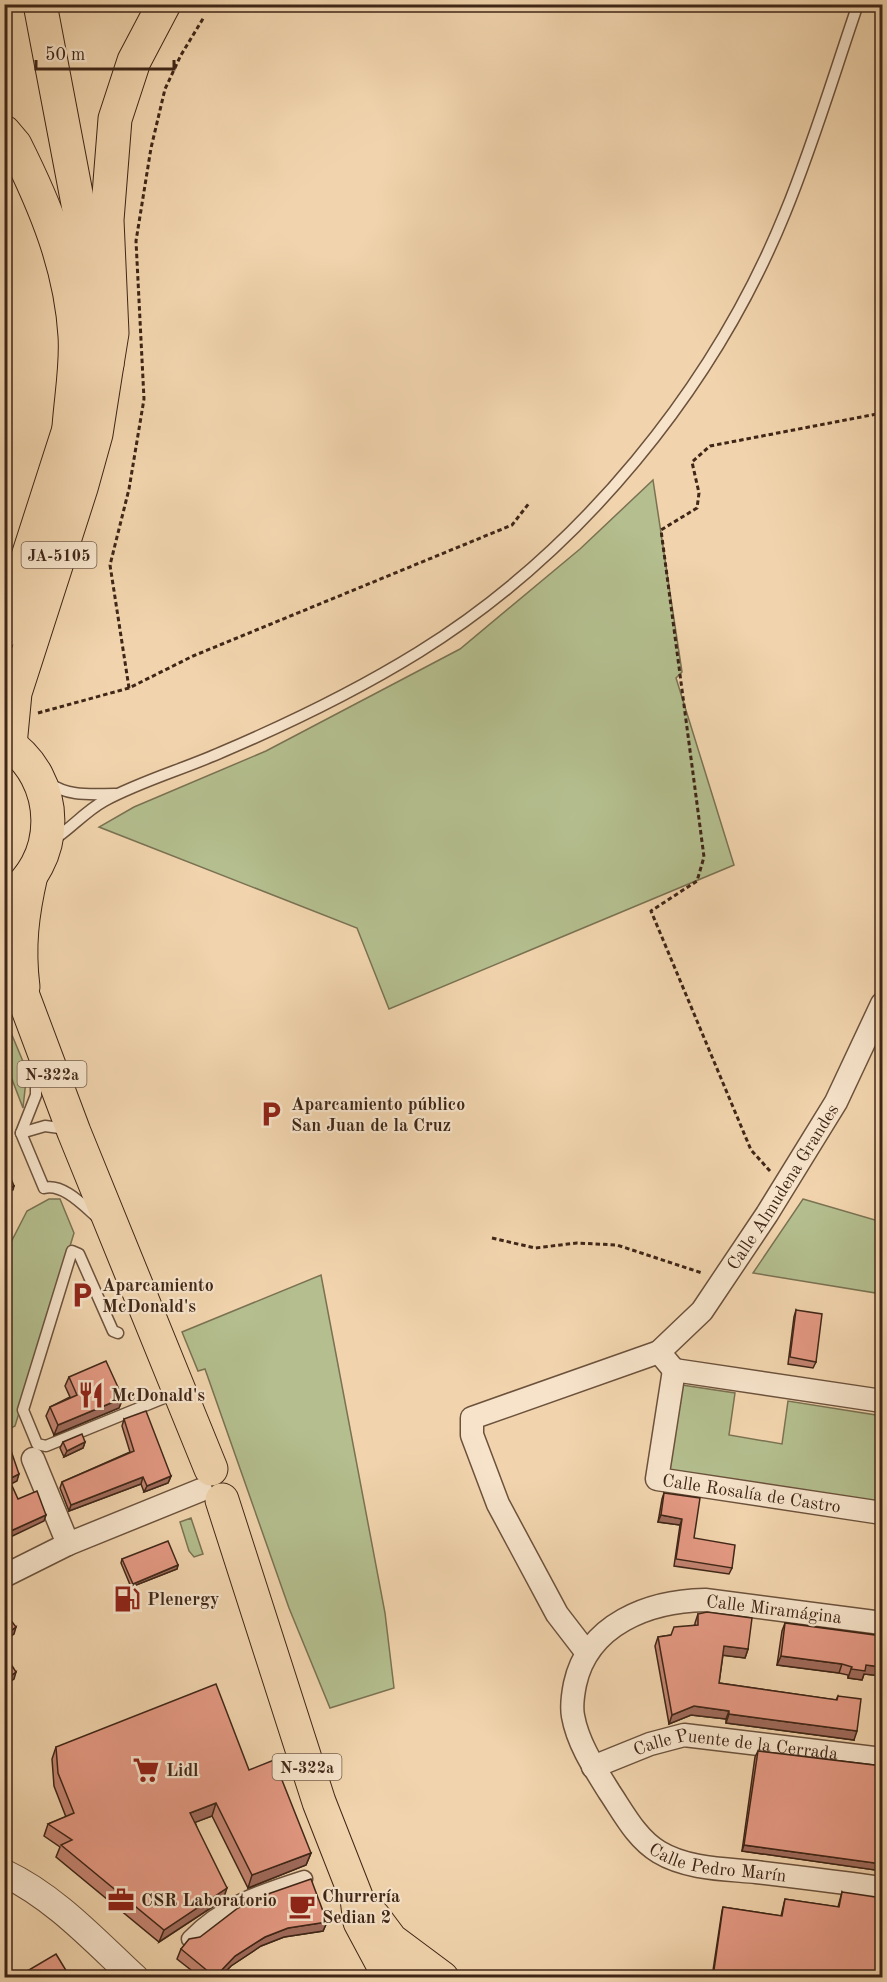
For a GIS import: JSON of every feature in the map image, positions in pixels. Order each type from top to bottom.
[{"type":"main road","name":"JA-5105","points":[[9,735],[15,693],[24,659],[93,445],[106,364],[99,298],[86,246],[39,4]]},
{"type":"main road","points":[[106,364],[112,333],[106,220],[115,118],[134,61],[164,4]]},
{"type":"main road","points":[[4,132],[19,153],[56,234],[69,291],[75,337],[69,427]]},
{"type":"main road","name":"JA-5105","points":[[4,631],[82,389],[87,344],[86,246]]},
{"type":"main road","points":[[4,900],[31,875],[46,844],[49,813],[36,773],[9,735]]},
{"type":"main road","name":"N-322a","points":[[28,1009],[19,948],[20,927],[31,875]]},
{"type":"main road","name":"N-322a","points":[[4,960],[28,1009],[180,1392],[319,1802],[357,1899],[360,1922],[390,1977]]},
{"type":"main road","name":"N-322a","points":[[357,1899],[391,1940],[442,1977]]},
{"type":"street","name":"Calle Almudena Grandes","points":[[587,1653],[557,1614],[498,1504],[472,1435],[472,1418],[659,1352],[702,1311],[785,1187],[836,1102],[882,1004]]},
{"type":"street","points":[[659,1352],[674,1370],[882,1401]]},
{"type":"street","name":"Calle Rosalía de Castro","points":[[674,1370],[657,1479],[882,1513]]},
{"type":"street","points":[[33,1459],[68,1544]]},
{"type":"street","points":[[4,1576],[68,1544],[211,1486]]},
{"type":"street","name":"Calle Miramágina","points":[[593,1767],[582,1744],[572,1710],[576,1679],[587,1653],[603,1634],[637,1612],[689,1600],[719,1601],[882,1623]]},
{"type":"street","name":"Calle Puente de la Cerrada","points":[[593,1767],[650,1744],[684,1735],[882,1759]]},
{"type":"street","name":"Calle Pedro Marín","points":[[593,1767],[631,1824],[648,1844],[666,1856],[700,1866],[882,1888]]},
{"type":"street","points":[[4,1873],[39,1894],[72,1919],[135,1977]]},
{"type":"street","points":[[190,1939],[206,1923],[228,1907],[251,1896],[304,1879]]},
{"type":"lane","points":[[46,844],[63,834],[105,801],[284,725],[416,653],[533,566],[592,511],[676,407],[720,341],[785,213],[858,4]]},
{"type":"lane","points":[[36,773],[57,788],[71,793],[124,793]]},
{"type":"lane","points":[[28,1009],[38,1082],[33,1109],[21,1132],[44,1188],[51,1186],[67,1193],[117,1233]]},
{"type":"lane","points":[[21,1132],[45,1126],[61,1126],[75,1132]]},
{"type":"lane","points":[[118,1333],[113,1331],[79,1254],[72,1251],[23,1410],[37,1444],[46,1446],[180,1392]]},
{"type":"path","points":[[129,688],[110,565],[129,489],[144,399],[136,241],[165,89],[181,55],[204,17]]},
{"type":"path","points":[[785,1187],[751,1150],[651,911],[697,881],[704,857],[661,530],[697,508],[699,493],[692,462],[710,446],[882,413]]},
{"type":"path","points":[[9,735],[129,688],[193,656],[512,525],[530,502]]},
{"type":"path","points":[[492,1238],[535,1248],[577,1243],[617,1245],[724,1281]]},
{"type":"green space","points":[[653,480],[682,672],[676,678],[734,865],[389,1009],[357,928],[99,827],[134,807],[266,751],[460,649],[580,549]]},
{"type":"green space","points":[[4,1016],[27,1071],[23,1108],[5,1061]]},
{"type":"green space","points":[[49,1199],[60,1199],[74,1233],[15,1426],[5,1431],[5,1254],[27,1211]]},
{"type":"green space","points":[[803,1199],[882,1222],[882,1294],[753,1273]]},
{"type":"green space","points":[[321,1275],[385,1613],[394,1688],[330,1708],[289,1608],[205,1369],[198,1371],[182,1332]]},
{"type":"green space","points":[[682,1385],[735,1393],[729,1435],[782,1444],[788,1401],[882,1416],[882,1502],[669,1470]]},
{"type":"green space","points":[[191,1518],[203,1554],[194,1557],[189,1551],[180,1522]]},
{"type":"building","points":[[4,1161],[14,1186],[4,1190]]},
{"type":"building","points":[[796,1310],[822,1314],[816,1362],[790,1357]]},
{"type":"building","name":"McDonald's","points":[[106,1361],[123,1398],[58,1425],[50,1407],[77,1395],[69,1377]]},
{"type":"building","points":[[146,1411],[171,1476],[147,1486],[143,1477],[71,1505],[62,1482],[134,1451],[124,1419]]},
{"type":"building","points":[[82,1434],[85,1442],[67,1451],[63,1442]]},
{"type":"building","points":[[6,1436],[19,1474],[9,1479],[18,1499],[37,1491],[46,1515],[4,1534],[4,1437]]},
{"type":"building","points":[[664,1493],[700,1498],[694,1538],[735,1545],[732,1568],[676,1559],[682,1519],[661,1515]]},
{"type":"building","points":[[168,1541],[178,1565],[133,1584],[122,1559]]},
{"type":"building","points":[[4,1611],[16,1627],[4,1636]]},
{"type":"building","points":[[707,1612],[752,1618],[748,1649],[724,1646],[719,1683],[837,1700],[838,1696],[861,1699],[857,1731],[729,1714],[729,1711],[694,1706],[672,1715],[658,1637],[671,1635],[674,1627],[698,1625],[698,1614]]},
{"type":"building","points":[[785,1623],[882,1636],[882,1667],[866,1665],[865,1671],[851,1669],[852,1667],[842,1664],[781,1656]]},
{"type":"building","points":[[4,1653],[16,1672],[4,1681]]},
{"type":"building","points":[[216,1684],[249,1770],[274,1760],[311,1853],[252,1875],[216,1803],[190,1813],[227,1888],[164,1930],[61,1845],[72,1840],[48,1824],[74,1813],[58,1773],[56,1747]]},
{"type":"building","points":[[4,1710],[10,1710],[11,1737],[4,1737]]},
{"type":"building","points":[[758,1751],[882,1766],[882,1864],[744,1845]]},
{"type":"building","points":[[311,1879],[327,1922],[288,1928],[265,1937],[235,1956],[215,1977],[181,1949],[189,1939],[200,1937],[238,1908],[265,1895]]},
{"type":"building","points":[[842,1892],[882,1898],[882,1977],[713,1977],[723,1907],[782,1916],[785,1899],[839,1907]]},
{"type":"building","points":[[56,1954],[70,1977],[17,1977]]},
{"type":"place","name":"Aparcamiento público San Juan de la Cruz","points":[[271,1114]]},
{"type":"place","name":"Aparcamiento McDonald's","points":[[82,1295]]},
{"type":"place","name":"McDonald's","points":[[91,1395]]},
{"type":"place","name":"Plenergy","points":[[127,1599]]},
{"type":"place","name":"Lidl","points":[[146,1770]]},
{"type":"place","name":"CSR Laboratorio","points":[[121,1900]]},
{"type":"place","name":"Churrería Sedian 2","points":[[302,1906]]}]
